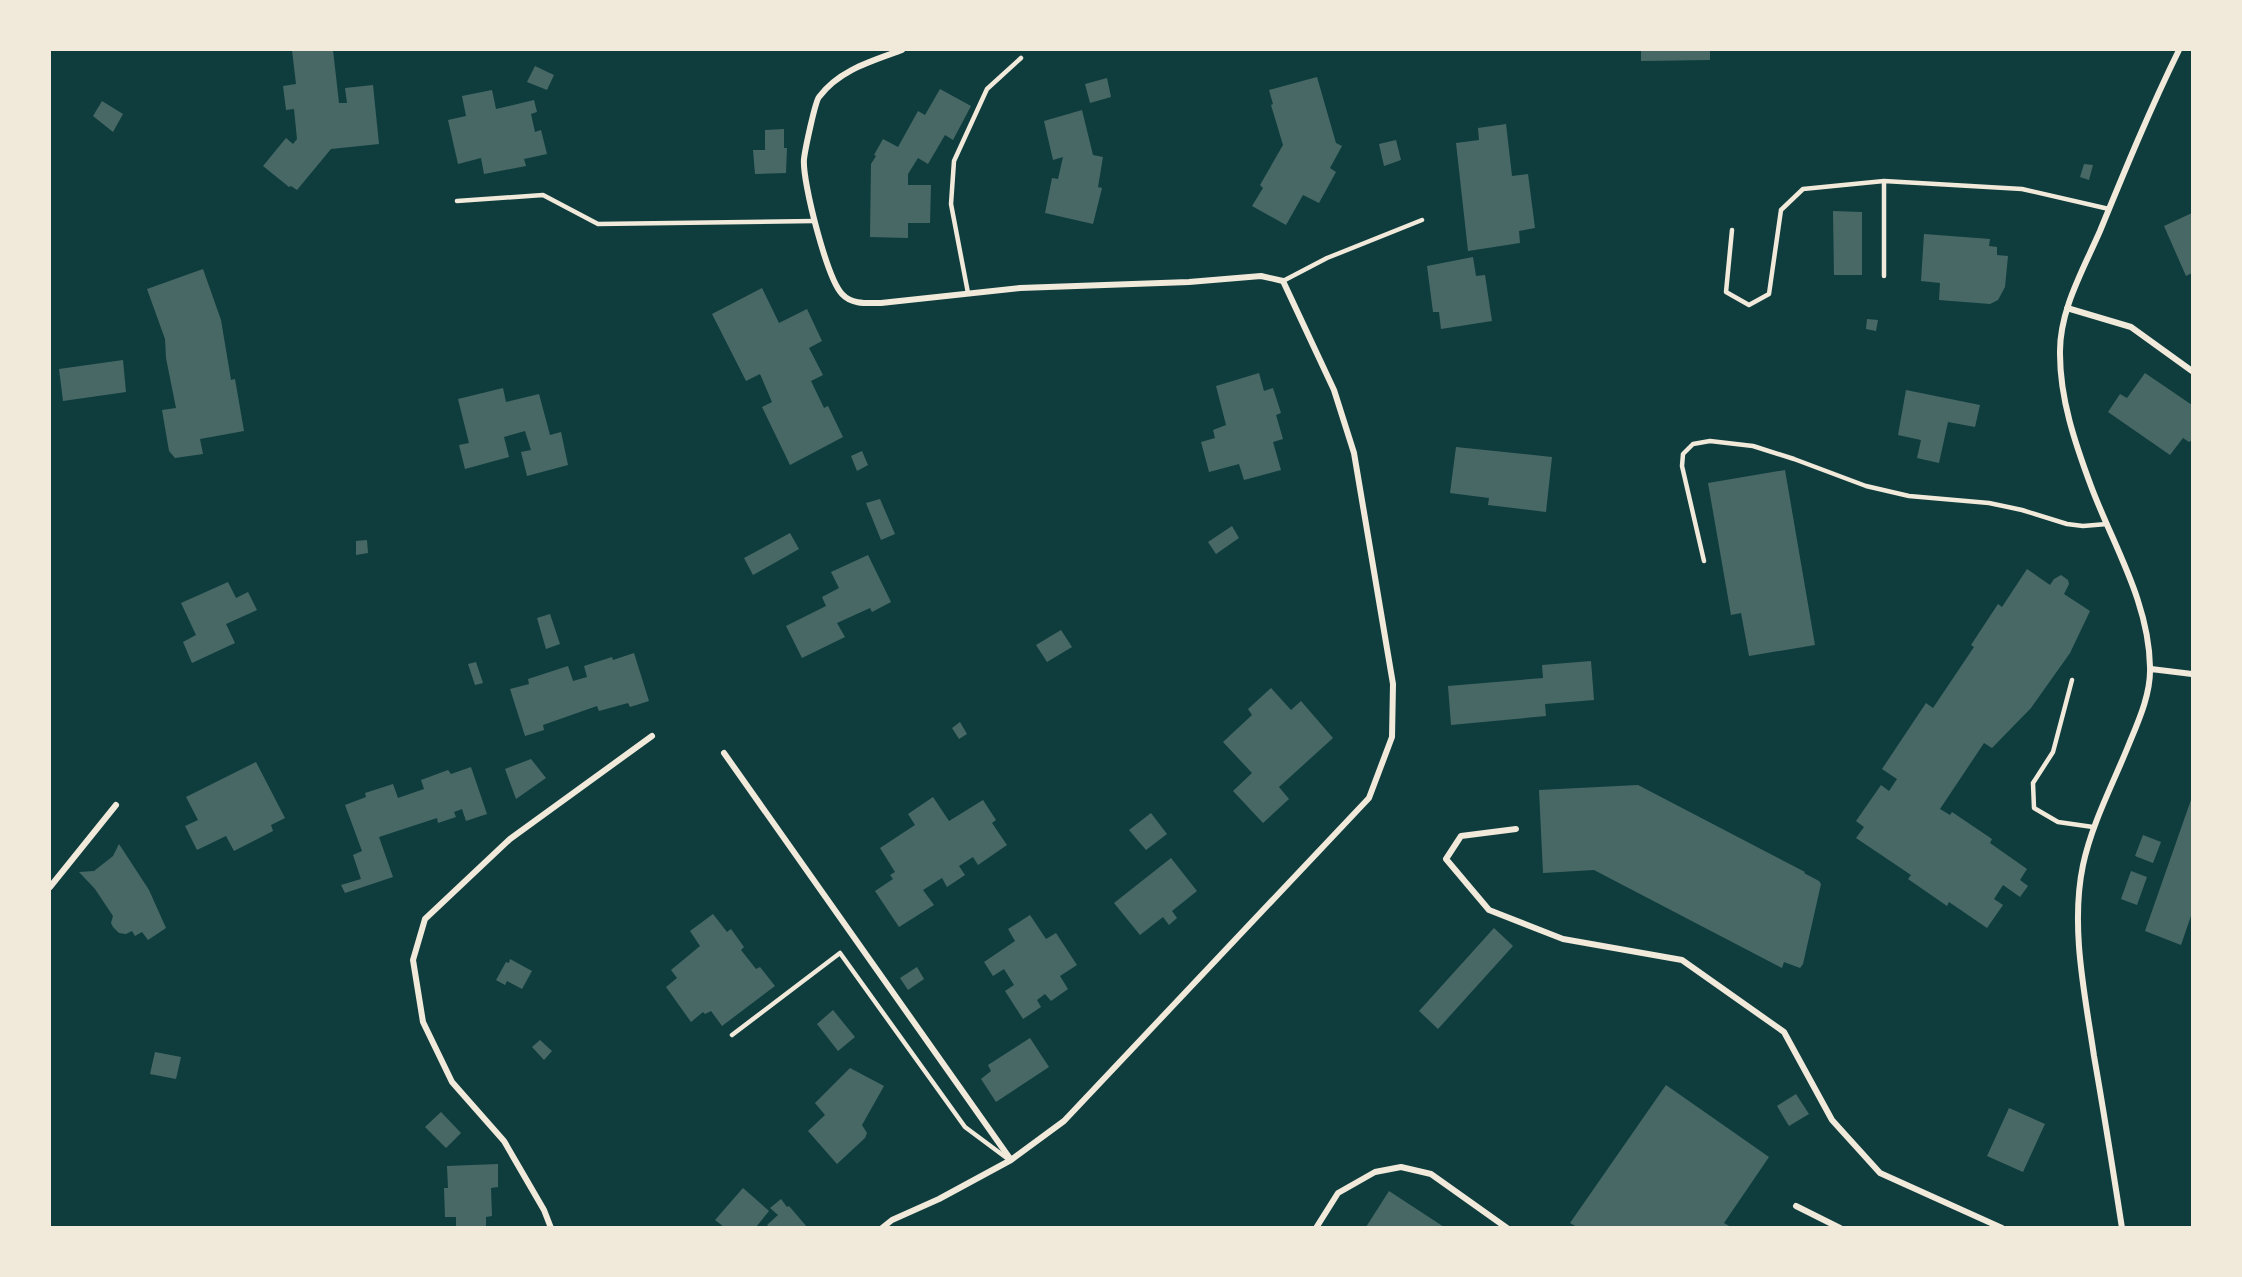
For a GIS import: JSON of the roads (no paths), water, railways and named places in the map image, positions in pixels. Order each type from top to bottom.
[{"type":"street","points":[[882,1227],[1011,1160],[1064,1121],[1369,798],[1392,737],[1393,684],[1354,453],[1334,390],[1283,281],[1261,276],[1189,282],[1020,288],[881,303],[859,303],[843,295],[831,275],[814,221],[803,160],[818,98],[847,71],[902,50]]},
{"type":"street","points":[[2122,1227],[2081,962],[2079,910],[2083,868],[2093,827],[2137,726],[2146,699],[2151,669],[2147,632],[2135,589],[2091,486],[2064,403],[2059,352],[2067,308],[2146,118],[2179,50]]},
{"type":"street","points":[[2067,308],[2132,327],[2193,371]]},
{"type":"street","points":[[2151,669],[2193,674]]},
{"type":"street","points":[[551,1227],[544,1210],[504,1141],[452,1082],[423,1022],[413,960],[425,919],[433,911],[510,839],[652,736]]},
{"type":"street","points":[[724,753],[1011,1160]]},
{"type":"street","points":[[50,887],[116,806]]},
{"type":"street","points":[[1516,829],[1461,836],[1446,859],[1489,910],[1563,939],[1682,960],[1784,1032],[1832,1120],[1880,1173],[2002,1227]]},
{"type":"street","points":[[1316,1227],[1338,1193],[1375,1172],[1401,1167],[1431,1174],[1507,1227]]},
{"type":"street","points":[[1796,1206],[1840,1227]]},
{"type":"lane","points":[[968,293],[951,204],[954,161],[987,89],[1021,58]]},
{"type":"lane","points":[[1732,230],[1726,292],[1749,305],[1769,294],[1781,210],[1803,189],[1884,181],[2022,189],[2109,209]]},
{"type":"lane","points":[[1884,181],[1884,276]]},
{"type":"lane","points":[[457,201],[543,195],[598,224],[814,221]]},
{"type":"lane","points":[[1283,281],[1328,258],[1422,220]]},
{"type":"lane","points":[[1704,561],[1682,466],[1683,454],[1693,444],[1710,441],[1753,446],[1866,486],[1909,495],[1989,503],[2022,510],[2067,524],[2083,526],[2107,524]]},
{"type":"lane","points":[[2072,680],[2053,752],[2033,783],[2034,808],[2058,822],[2093,827]]},
{"type":"lane","points":[[732,1035],[840,953],[965,1127],[1011,1160]]}]
